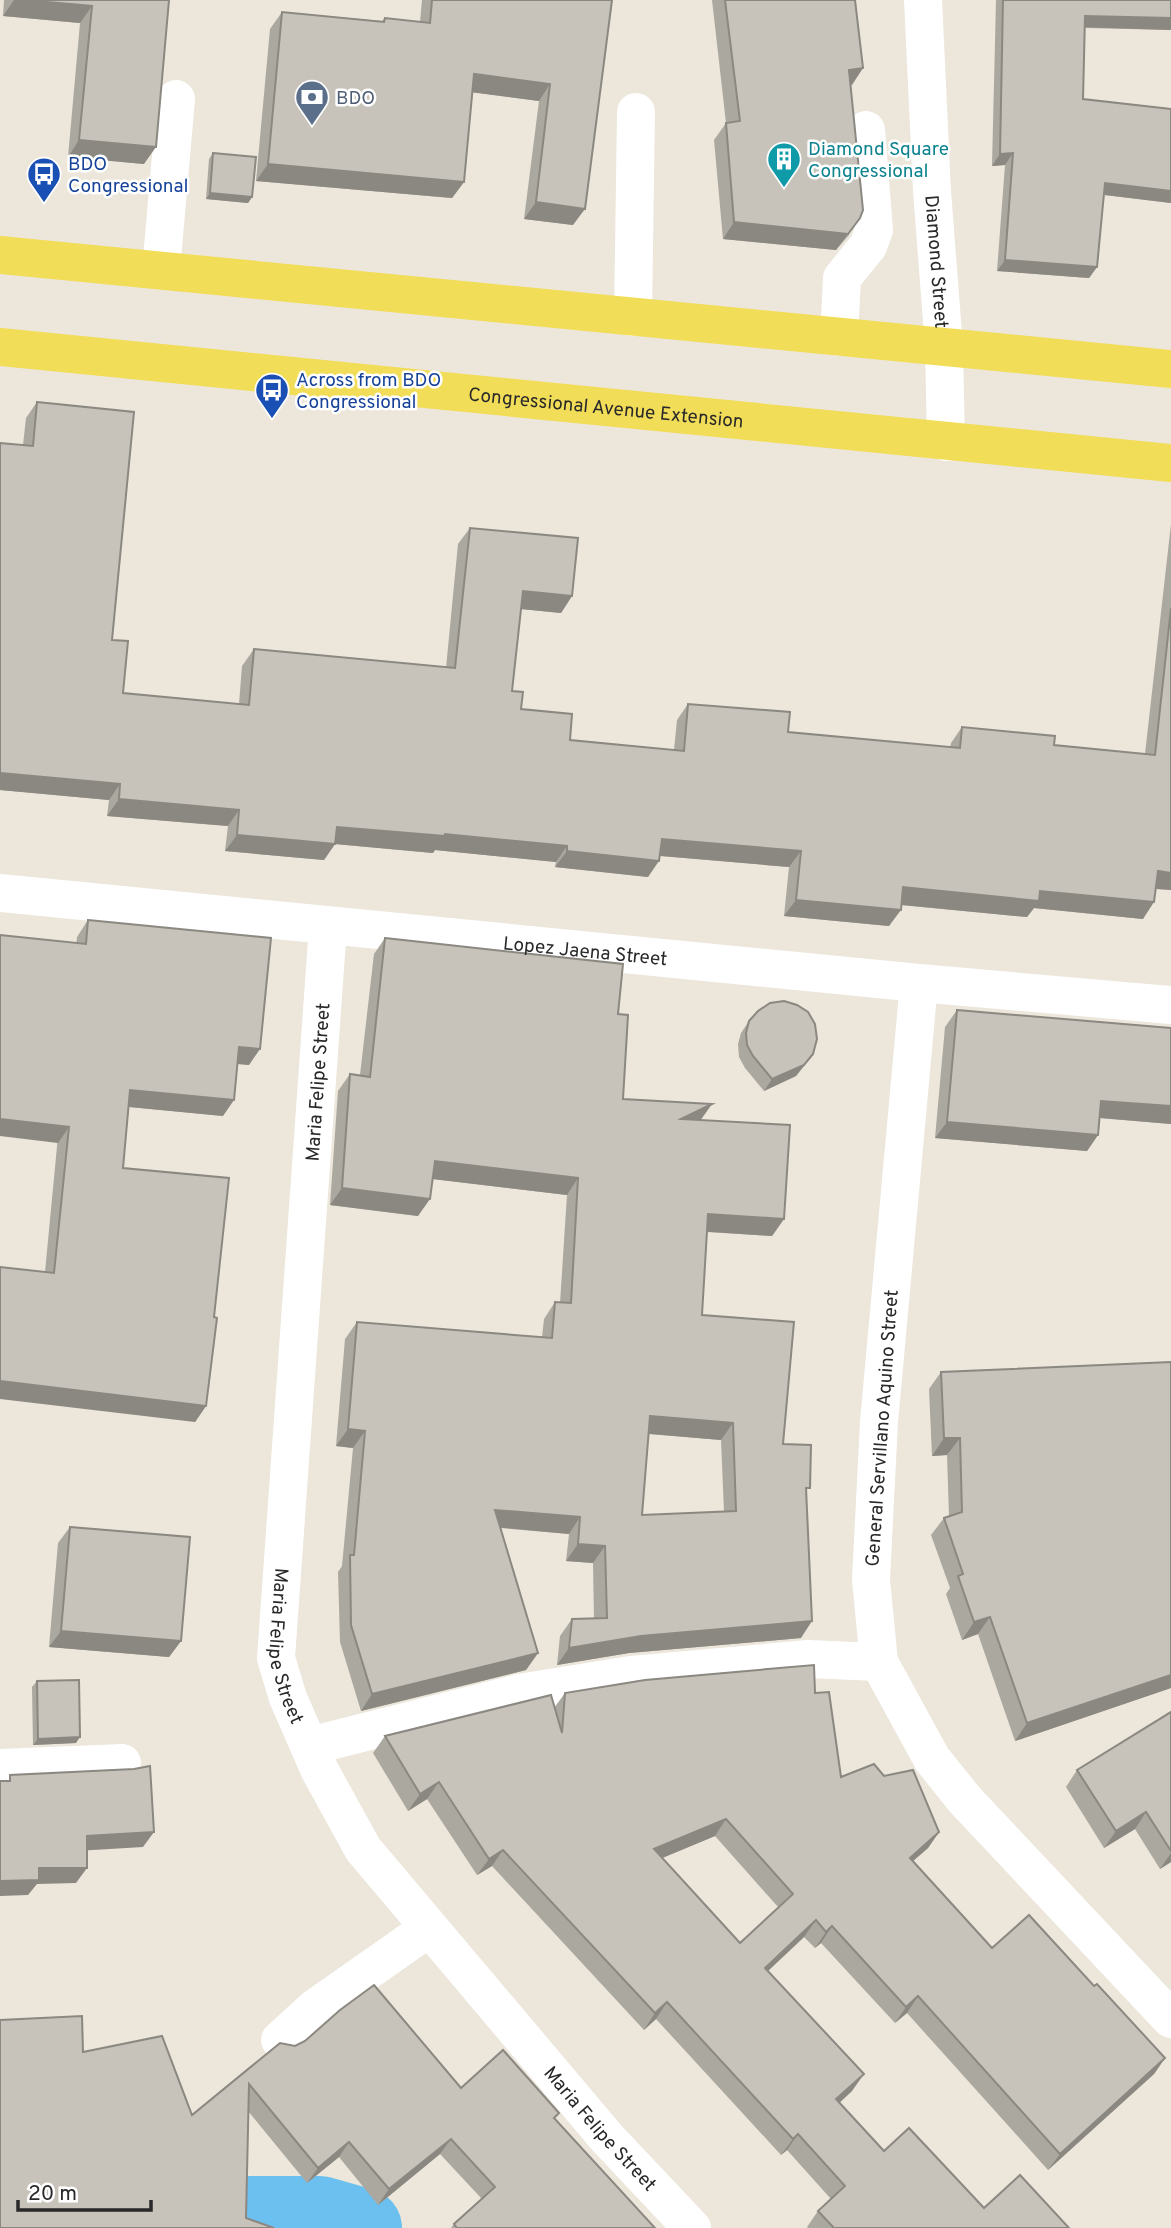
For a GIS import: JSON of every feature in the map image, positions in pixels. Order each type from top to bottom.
[{"type":"main road","points":[[0,255],[1171,369]]},
{"type":"main road","name":"Congressional Avenue Extension","points":[[0,347],[1171,463]]},
{"type":"street","name":"Diamond Street","points":[[923,0],[946,442]]},
{"type":"street","points":[[161,270],[176,99]]},
{"type":"street","points":[[633,317],[636,112]]},
{"type":"street","points":[[839,337],[842,278],[868,246],[874,230],[866,130]]},
{"type":"street","name":"Lopez Jaena Street","points":[[0,893],[1171,1005]]},
{"type":"street","name":"Maria Felipe Street","points":[[328,926],[276,1658],[288,1698],[319,1769],[363,1849],[607,2138],[692,2228]]},
{"type":"street","name":"General Servillano Aquino Street","points":[[919,983],[879,1422],[871,1580],[879,1662],[932,1759],[965,1800],[1171,2019]]},
{"type":"street","points":[[310,1746],[519,1693],[631,1675],[808,1659],[879,1662]]},
{"type":"street","points":[[0,1768],[122,1763]]},
{"type":"street","points":[[281,2040],[315,2008],[429,1928]]},
{"type":"building","points":[[25,0],[169,0],[156,147],[79,140],[92,6]]},
{"type":"building","points":[[432,0],[612,0],[585,209],[536,202],[550,84],[474,74],[464,182],[268,164],[282,12],[384,22],[385,18],[430,23]]},
{"type":"building","points":[[725,0],[855,0],[863,68],[849,70],[863,210],[848,234],[734,222],[726,123],[740,121]]},
{"type":"building","points":[[1003,0],[1171,0],[1171,18],[1085,16],[1083,99],[1171,109],[1171,191],[1105,183],[1097,267],[1005,260],[1013,153],[1000,154]]},
{"type":"building","points":[[213,153],[256,157],[252,197],[210,193]]},
{"type":"building","points":[[37,402],[134,412],[112,640],[128,641],[123,693],[249,705],[254,649],[455,668],[470,528],[578,538],[572,596],[523,591],[512,691],[523,692],[521,709],[572,714],[570,740],[684,751],[688,704],[790,712],[788,732],[960,748],[962,727],[1055,736],[1054,745],[1155,755],[1171,608],[1171,873],[1158,871],[1154,902],[1040,891],[1039,901],[903,887],[901,910],[796,900],[801,851],[662,839],[659,861],[567,851],[567,846],[337,827],[335,844],[237,835],[239,810],[119,799],[120,784],[0,773],[0,443],[33,446]]},
{"type":"building","points":[[88,920],[271,938],[260,1049],[239,1047],[234,1100],[130,1090],[123,1168],[229,1178],[214,1317],[217,1318],[206,1406],[0,1381],[0,1267],[54,1273],[69,1127],[0,1119],[0,935],[86,944]]},
{"type":"building","points":[[385,938],[623,964],[618,1014],[628,1015],[623,1099],[712,1104],[681,1119],[790,1125],[784,1219],[708,1214],[702,1315],[794,1322],[783,1444],[811,1445],[810,1488],[806,1488],[812,1621],[641,1636],[569,1648],[572,1619],[607,1618],[605,1546],[578,1544],[580,1517],[495,1510],[538,1653],[372,1694],[351,1625],[350,1555],[354,1555],[365,1431],[348,1429],[357,1322],[552,1338],[555,1302],[571,1303],[578,1178],[435,1161],[430,1199],[342,1188],[350,1074],[370,1077]],"holes":[[[650,1416],[733,1423],[736,1511],[642,1515]]]},
{"type":"building","points":[[784,1001],[808,1012],[815,1024],[817,1039],[813,1054],[804,1065],[772,1079],[753,1056],[747,1045],[746,1033],[749,1021],[758,1011],[770,1003]]},
{"type":"building","points":[[957,1010],[1171,1028],[1171,1106],[1101,1101],[1098,1135],[947,1122]]},
{"type":"building","points":[[1171,1362],[1171,1675],[1027,1723],[990,1617],[974,1622],[958,1576],[963,1574],[944,1518],[962,1512],[960,1438],[944,1438],[941,1372]]},
{"type":"building","points":[[70,1527],[190,1537],[181,1641],[61,1631]]},
{"type":"building","points":[[814,1665],[815,1693],[829,1692],[841,1777],[874,1764],[884,1776],[913,1770],[939,1832],[910,1858],[992,1948],[1029,1915],[1165,2058],[1060,2154],[918,1996],[906,2007],[832,1926],[826,1932],[816,1920],[765,1968],[864,2074],[836,2099],[884,2151],[909,2128],[984,2208],[1020,2175],[1069,2228],[834,2228],[818,2211],[845,2186],[798,2134],[793,2139],[667,2002],[655,2013],[503,1850],[489,1859],[439,1782],[420,1794],[385,1736],[551,1695],[562,1733],[565,1693],[645,1680]],"holes":[[[726,1819],[793,1894],[740,1943],[654,1849]]]},
{"type":"building","points":[[79,1680],[80,1737],[38,1739],[37,1681]]},
{"type":"building","points":[[1171,1712],[1171,1851],[1146,1812],[1116,1831],[1077,1770]]},
{"type":"building","points":[[150,1766],[154,1832],[87,1836],[87,1868],[39,1868],[39,1880],[0,1881],[0,1781],[10,1781],[10,1775]]},
{"type":"building","points":[[374,1985],[461,2088],[503,2050],[559,2113],[554,2118],[655,2228],[457,2228],[454,2224],[495,2187],[451,2139],[389,2189],[349,2142],[318,2168],[249,2084],[246,2218],[274,2228],[0,2228],[0,2020],[82,2016],[83,2052],[162,2036],[192,2115],[280,2043],[295,2046],[305,2041]]},
{"type":"waterway","points":[[0,2216],[320,2216],[362,2228]]},
{"type":"place","name":"BDO","points":[[312,127]]},
{"type":"place","name":"Diamond Square Congressional","points":[[784,189]]},
{"type":"place","name":"BDO Congressional","points":[[44,204]]},
{"type":"place","name":"Across from BDO Congressional","points":[[272,420]]}]
